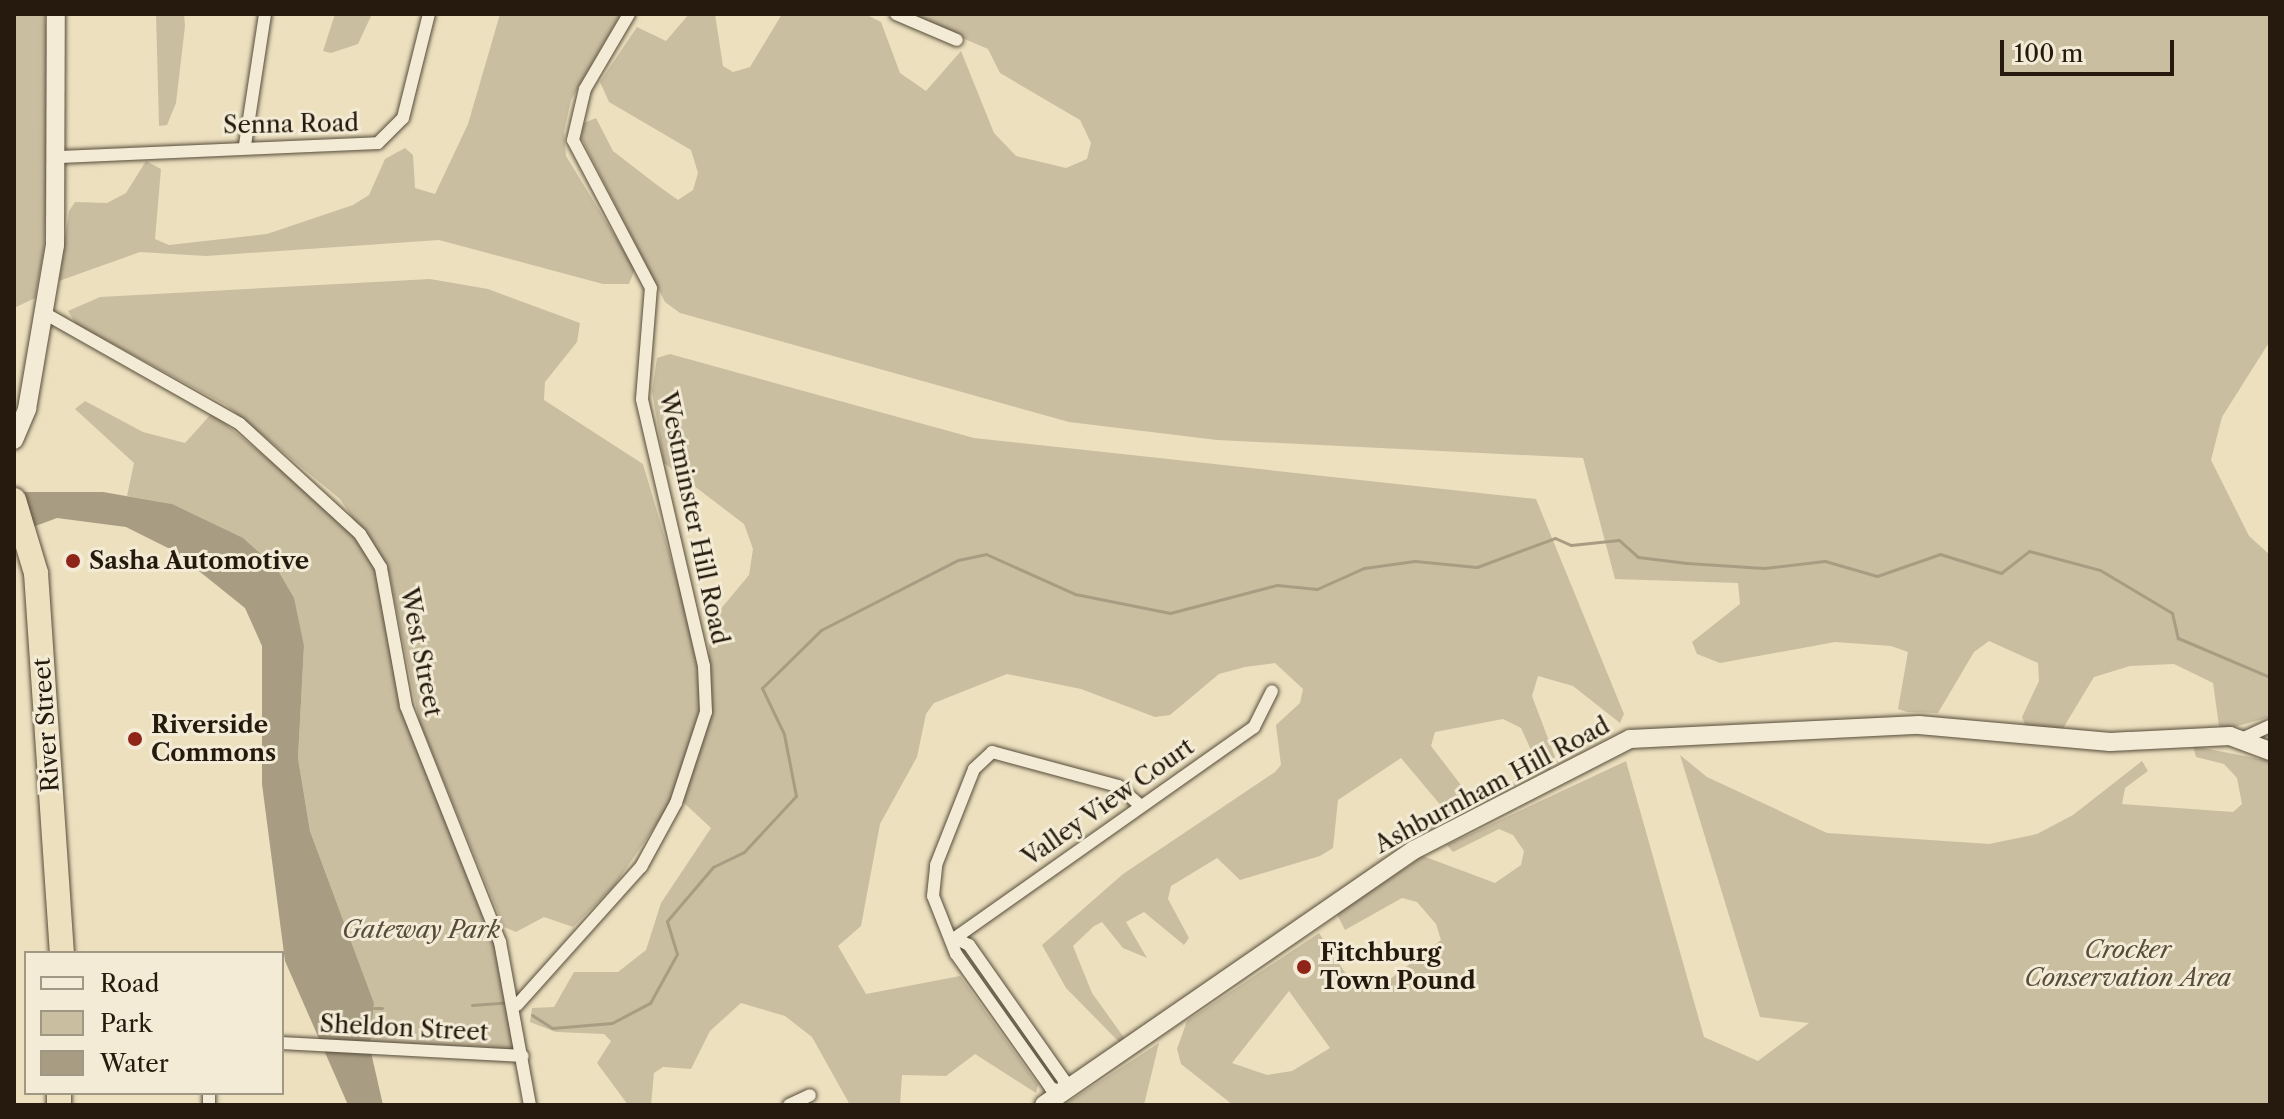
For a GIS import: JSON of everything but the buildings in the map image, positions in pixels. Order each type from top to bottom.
[{"type":"highway","name":"River Street","points":[[14,500],[29,538],[62,951]]},
{"type":"street","points":[[14,440],[44,313],[60,157],[56,14]]},
{"type":"street","points":[[245,145],[265,14]]},
{"type":"street","name":"Senna Road","points":[[60,157],[245,145],[368,145],[390,136],[405,111],[429,14]]},
{"type":"street","name":"Westminster Hill Road","points":[[517,1005],[641,867],[676,803],[706,712],[701,651],[642,399],[651,288],[573,140],[585,89],[629,14]]},
{"type":"street","points":[[896,14],[957,40]]},
{"type":"street","name":"West Street","points":[[44,313],[240,424],[360,534],[381,568],[406,706],[500,942],[517,1005],[530,1105]]},
{"type":"street","points":[[14,417],[35,355]]},
{"type":"street","name":"Valley View Court","points":[[955,938],[1254,727],[1272,691]]},
{"type":"street","name":"Ashburnham Hill Road","points":[[1044,1105],[1414,850],[1630,739],[1859,724],[2110,742],[2244,738],[2270,751]]},
{"type":"street","points":[[2244,738],[2270,726]]},
{"type":"street","points":[[1063,1092],[1051,1088],[956,954],[955,938],[935,902],[934,874],[974,769],[987,754],[1015,754],[1106,782],[1141,806]]},
{"type":"street","name":"Sheldon Street","points":[[284,1043],[523,1056]]},
{"type":"street","points":[[789,1105],[810,1095]]},
{"type":"green space","points":[[14,14],[45,14],[50,82],[44,250],[35,298],[14,308]]},
{"type":"green space","points":[[156,14],[184,14],[185,26],[176,103],[167,125],[159,126]]},
{"type":"green space","points":[[335,14],[372,14],[358,44],[331,53],[323,51]]},
{"type":"green space","points":[[500,14],[621,14],[571,100],[564,132],[566,156],[635,269],[629,284],[603,284],[439,240],[206,256],[140,252],[59,281],[69,211],[75,202],[107,203],[126,193],[146,161],[161,169],[155,239],[169,245],[267,234],[353,205],[369,195],[385,159],[405,148],[413,155],[415,188],[435,194],[468,124]]},
{"type":"green space","points":[[689,14],[715,14],[723,66],[733,72],[750,67],[782,14],[865,14],[881,22],[900,73],[926,91],[961,51],[994,133],[1016,156],[1066,168],[1087,159],[1091,143],[1080,120],[1000,73],[988,49],[906,14],[2270,14],[2270,341],[2222,417],[2211,460],[2249,536],[2270,555],[2270,717],[2227,729],[2219,726],[2213,683],[2174,664],[2130,666],[2094,677],[2062,730],[2026,727],[2022,717],[2039,681],[2038,663],[1989,641],[1974,652],[1938,713],[1907,712],[1898,709],[1908,652],[1891,646],[1835,642],[1720,663],[1697,654],[1692,642],[1740,604],[1738,583],[1615,579],[1583,458],[1217,440],[1069,422],[680,313],[665,302],[581,137],[584,123],[596,118],[613,151],[657,185],[678,200],[693,190],[698,173],[691,150],[609,102],[600,82],[637,27],[666,41]]},
{"type":"green space","points":[[430,279],[488,289],[580,323],[577,342],[545,382],[544,400],[643,464],[694,637],[701,709],[671,803],[614,886],[573,927],[544,917],[516,932],[504,927],[419,721],[389,572],[340,499],[226,405],[76,324],[68,311],[100,297]]},
{"type":"green space","points":[[670,354],[974,438],[1536,499],[1624,714],[1620,723],[1573,686],[1538,676],[1532,696],[1555,757],[1550,770],[1540,770],[1521,728],[1503,719],[1435,732],[1431,746],[1474,802],[1468,809],[1448,814],[1401,758],[1338,800],[1333,848],[1320,856],[1240,880],[1217,858],[1171,886],[1168,899],[1189,938],[1184,945],[1144,912],[1126,922],[1147,958],[1123,948],[1102,922],[1094,926],[1073,946],[1092,993],[1125,1039],[1120,1043],[1066,988],[1042,945],[1123,874],[1275,772],[1281,765],[1276,725],[1300,703],[1303,689],[1275,663],[1245,667],[1219,674],[1170,715],[1155,717],[1081,689],[1007,674],[934,703],[926,714],[917,757],[880,824],[861,926],[838,946],[866,994],[960,976],[1038,1085],[1036,1093],[975,1054],[946,1076],[902,1075],[900,1105],[850,1105],[812,1037],[785,1016],[741,1003],[710,1031],[691,1069],[663,1067],[654,1073],[651,1105],[628,1105],[597,1063],[611,1041],[604,1034],[556,1032],[530,1022],[532,1008],[554,1007],[574,972],[618,972],[646,950],[661,903],[711,828],[683,802],[708,723],[709,623],[749,575],[753,549],[744,524],[664,463],[652,391],[657,358]]},
{"type":"green space","name":"Gateway Park","points":[[85,401],[143,432],[185,443],[212,413],[360,534],[381,568],[406,706],[500,942],[523,1056],[370,1048],[374,1003],[310,831],[298,758],[304,646],[172,504],[127,496],[134,463],[75,409]]},
{"type":"green space","name":"Crocker Conservation Area","points":[[2193,746],[2270,761],[2270,1105],[1233,1105],[1181,1064],[1177,1049],[1187,1021],[1319,933],[1346,974],[1364,987],[1381,986],[1441,940],[1436,924],[1417,902],[1402,898],[1345,930],[1337,914],[1423,856],[1495,883],[1521,865],[1524,851],[1513,835],[1499,829],[1453,852],[1447,845],[1626,761],[1704,1037],[1758,1061],[1809,1023],[1760,1017],[1680,755],[1707,777],[1827,833],[1989,844],[2037,834],[2073,815],[2142,761],[2148,771],[2125,788],[2122,804],[2233,812],[2242,804],[2237,778],[2224,764],[2196,757]],"holes":[[[1289,991],[1330,1048],[1292,1071],[1267,1075],[1232,1063]]]},
{"type":"green space","points":[[1159,1043],[1144,1105],[1064,1105]]},
{"type":"water","points":[[14,492],[103,492],[172,504],[243,538],[277,569],[294,598],[304,646],[298,758],[310,831],[374,1003],[370,1048],[383,1105],[348,1105],[285,961],[262,784],[262,646],[245,608],[174,551],[126,527],[57,518],[14,534]]},
{"type":"waterway","points":[[532,1015],[552,1028],[612,1023],[650,1003],[677,954],[667,921],[713,867],[744,852],[796,796],[784,734],[762,688],[821,630],[958,560],[986,554],[1075,594],[1170,613],[1277,585],[1317,589],[1364,568],[1415,561],[1477,567],[1555,538],[1571,545],[1619,540],[1638,557],[1687,563],[1764,568],[1825,561],[1877,576],[1940,554],[2001,573],[2029,551],[2100,570],[2172,613],[2178,638],[2270,677]]},
{"type":"waterway","points":[[472,1005],[503,1003]]},
{"type":"waterway","points":[[374,1008],[382,1008]]},
{"type":"place","name":"Sasha Automotive","points":[[73,561]]},
{"type":"place","name":"Riverside Commons","points":[[135,739]]},
{"type":"place","name":"Fitchburg Town Pound","points":[[1304,967]]}]
